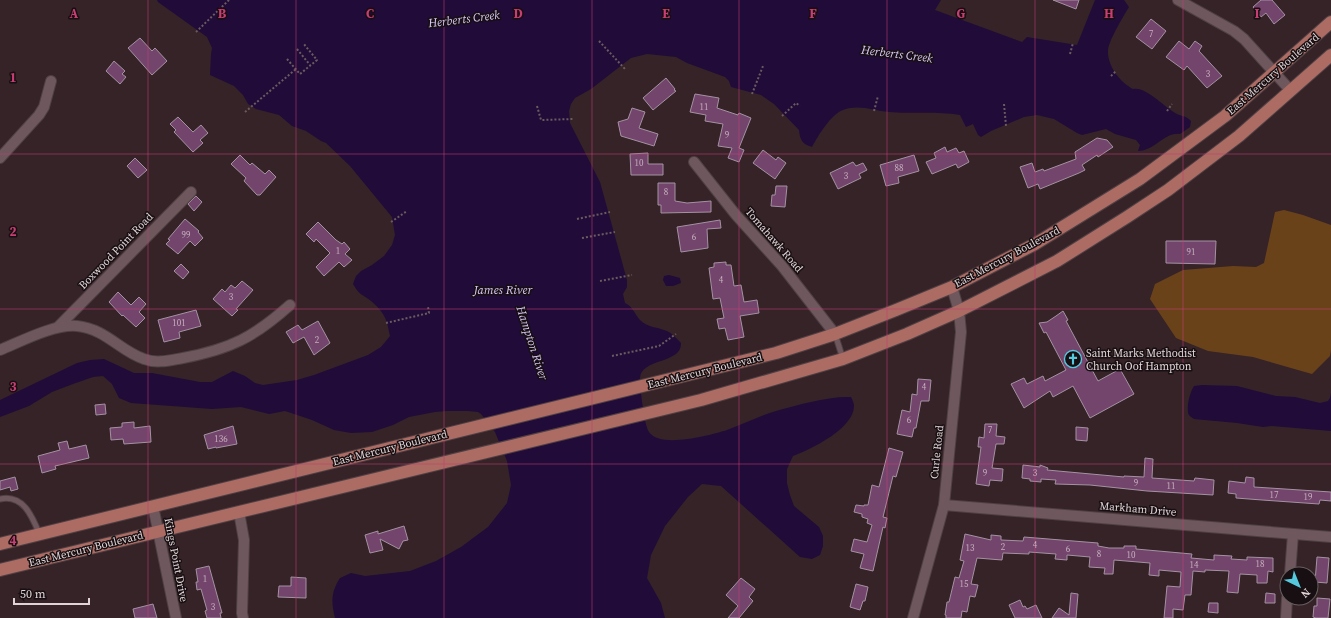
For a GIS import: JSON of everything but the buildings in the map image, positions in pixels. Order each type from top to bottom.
[{"type":"main road","name":"East Mercury Boulevard","points":[[0,544],[654,384],[776,353],[835,334],[952,286],[1035,244],[1140,179],[1224,116],[1331,22]]},
{"type":"main road","name":"East Mercury Boulevard","points":[[0,570],[722,394],[843,358],[907,334],[960,311],[1058,261],[1154,200],[1239,136],[1331,55]]},
{"type":"street","points":[[1178,0],[1234,30],[1291,91]]},
{"type":"street","points":[[0,158],[39,115],[44,107],[51,81]]},
{"type":"street","name":"Tomahawk Road","points":[[694,162],[736,215],[782,266],[835,334]]},
{"type":"street","name":"Boxwood Point Road","points":[[58,327],[191,192]]},
{"type":"street","name":"Curle Road","points":[[913,618],[944,505],[961,332],[960,311],[952,286]]},
{"type":"street","name":"Boxwood Point Road","points":[[0,350],[58,327],[76,326],[91,328],[144,359],[167,361],[228,347],[243,340],[271,322],[290,305]]},
{"type":"street","name":"Markham Drive","points":[[944,505],[1331,537]]},
{"type":"street","name":"Kings Point Drive","points":[[153,506],[157,532],[176,618]]},
{"type":"street","points":[[239,512],[244,540],[243,618]]},
{"type":"street","points":[[1291,566],[1293,534]]},
{"type":"street","points":[[1286,618],[1287,606]]},
{"type":"lane","points":[[835,334],[843,358]]},
{"type":"lane","points":[[0,499],[5,498],[16,500],[25,506],[33,516],[40,534]]},
{"type":"path","points":[[196,32],[229,0]]},
{"type":"path","points":[[598,41],[625,69]]},
{"type":"path","points":[[286,59],[300,74],[317,60],[303,43]]},
{"type":"path","points":[[1070,54],[1073,43]]},
{"type":"path","points":[[297,50],[310,66]]},
{"type":"path","points":[[752,94],[764,66]]},
{"type":"path","points":[[246,112],[296,69]]},
{"type":"path","points":[[1111,76],[1116,71]]},
{"type":"path","points":[[874,111],[878,96]]},
{"type":"path","points":[[782,116],[796,103],[800,106]]},
{"type":"path","points":[[1004,104],[1006,126]]},
{"type":"path","points":[[1167,111],[1172,104]]},
{"type":"path","points":[[537,106],[541,120],[574,119]]},
{"type":"path","points":[[391,222],[407,211]]},
{"type":"path","points":[[577,219],[610,212]]},
{"type":"path","points":[[582,238],[615,232]]},
{"type":"path","points":[[600,281],[632,274]]},
{"type":"path","points":[[386,323],[429,313],[428,307]]},
{"type":"path","points":[[612,356],[659,346],[676,334]]},
{"type":"shaded area","points":[[1284,210],[1331,225],[1330,356],[1312,374],[1253,357],[1208,351],[1176,338],[1150,299],[1155,284],[1183,270],[1233,266],[1256,267],[1264,263],[1275,212]]},
{"type":"water","name":"James River","points":[[157,0],[941,0],[935,10],[1022,42],[1027,37],[1077,45],[1095,0],[1124,0],[1129,7],[1120,22],[1108,50],[1108,56],[1112,68],[1119,78],[1128,86],[1133,89],[1144,91],[1172,111],[1186,117],[1191,121],[1190,127],[1180,134],[1174,134],[1164,138],[1149,148],[1138,151],[1140,145],[1136,140],[1115,134],[1106,129],[1082,135],[1054,119],[1037,115],[1024,117],[991,131],[981,137],[978,135],[973,124],[966,127],[960,115],[943,113],[889,112],[866,108],[849,108],[838,112],[834,116],[825,126],[812,147],[802,141],[799,130],[774,104],[761,95],[731,87],[729,81],[725,77],[687,63],[676,57],[647,54],[631,58],[591,89],[575,98],[569,111],[570,123],[600,182],[627,280],[627,287],[623,294],[625,303],[632,308],[643,323],[669,332],[681,343],[680,350],[675,355],[647,367],[642,372],[640,378],[647,428],[655,437],[664,440],[686,439],[710,435],[727,430],[770,413],[803,404],[823,399],[851,397],[854,406],[852,414],[840,430],[821,443],[793,456],[787,469],[787,483],[794,506],[819,527],[823,536],[823,546],[820,555],[812,559],[800,557],[721,486],[702,484],[688,497],[665,526],[651,555],[647,578],[661,603],[665,618],[335,618],[333,593],[340,578],[351,573],[365,576],[410,571],[436,561],[461,547],[488,527],[507,503],[511,485],[507,461],[495,432],[481,414],[478,412],[468,411],[435,412],[409,417],[393,425],[372,432],[351,433],[334,430],[312,420],[285,411],[269,414],[241,407],[212,409],[131,403],[119,398],[112,384],[103,376],[93,377],[52,392],[29,406],[0,417],[0,400],[77,363],[90,360],[104,359],[134,373],[152,373],[200,382],[212,382],[233,371],[245,376],[255,383],[263,385],[297,380],[368,355],[381,347],[390,336],[388,325],[382,312],[371,301],[359,293],[353,284],[356,276],[361,271],[384,256],[392,245],[395,235],[392,217],[350,166],[326,143],[306,131],[292,126],[279,115],[256,109],[248,104],[243,95],[234,86],[210,75],[212,48],[207,37]]},
{"type":"water","points":[[669,275],[680,278],[681,283],[673,286],[666,286],[663,280],[664,276]]},
{"type":"water","points":[[1194,386],[1237,386],[1276,396],[1295,397],[1320,403],[1328,401],[1331,393],[1331,431],[1272,426],[1263,427],[1194,419],[1188,413],[1189,398]]},
{"type":"place","name":"Saint Marks Methodist Church Oof Hampton","points":[[1073,359]]},
{"type":"water label","name":"Herberts Creek","points":[[464,19]]},
{"type":"water label","name":"Herberts Creek","points":[[897,54]]},
{"type":"water label","name":"Hampton River","points":[[532,343]]}]
